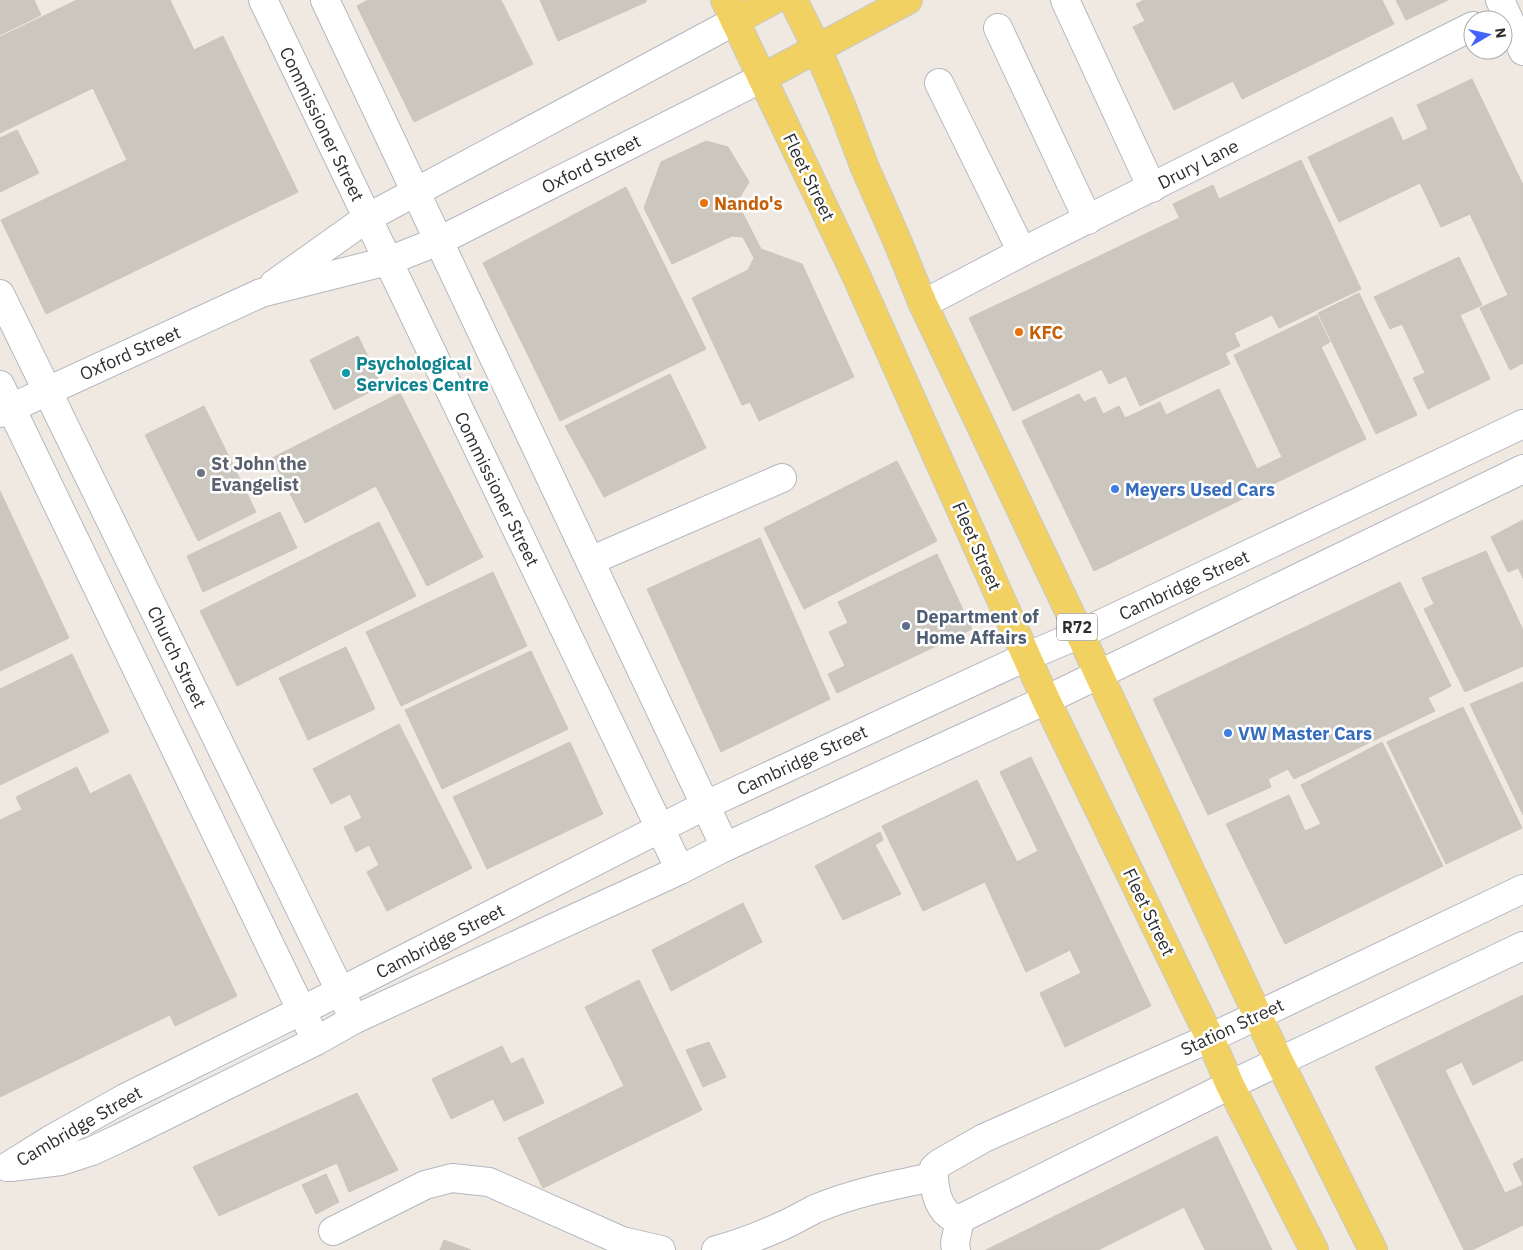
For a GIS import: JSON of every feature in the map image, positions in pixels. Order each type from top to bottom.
[{"type":"main road","name":"Oxford Street","points":[[730,11],[773,0]]},
{"type":"main road","name":"R72","points":[[793,0],[817,48],[923,304],[1099,674],[1279,1061],[1373,1250]]},
{"type":"main road","name":"Oxford Street","points":[[762,78],[908,0]]},
{"type":"main road","name":"Fleet Street","points":[[730,11],[855,273],[1046,700],[1210,1038],[1230,1085],[1314,1250]]},
{"type":"street","name":"Commissioner Street","points":[[263,0],[680,870]]},
{"type":"street","points":[[325,0],[725,847]]},
{"type":"street","points":[[1065,0],[1152,188]]},
{"type":"street","points":[[1503,8],[1523,51]]},
{"type":"street","name":"Oxford Street","points":[[261,293],[367,218],[730,11]]},
{"type":"street","points":[[998,28],[1088,220]]},
{"type":"street","name":"Drury Lane","points":[[923,304],[1022,252],[1463,31]]},
{"type":"street","name":"Oxford Street","points":[[4,402],[47,390],[261,293],[388,261],[439,241],[762,78]]},
{"type":"street","points":[[939,83],[1022,252]]},
{"type":"street","name":"Church Street","points":[[0,294],[355,1019]]},
{"type":"street","points":[[4,402],[316,1041]]},
{"type":"street","name":"Cambridge Street","points":[[4,1168],[125,1098],[341,991],[706,805],[1026,657],[1080,634],[1523,424]]},
{"type":"street","name":"Cambridge Street","points":[[4,1168],[61,1162],[92,1152],[316,1041],[355,1019],[1046,700],[1523,469]]},
{"type":"street","points":[[590,562],[782,478]]},
{"type":"street","name":"Station Street","points":[[716,1250],[760,1236],[815,1210],[847,1198],[936,1170],[984,1138],[1210,1038],[1523,889]]},
{"type":"street","points":[[936,1170],[937,1196],[949,1215],[960,1219],[1279,1061],[1523,946]]},
{"type":"street","points":[[333,1231],[424,1185],[452,1178],[488,1182],[622,1241],[661,1250]]},
{"type":"street","points":[[956,1250],[960,1219]]},
{"type":"building","points":[[0,0],[34,0],[41,15],[0,35]]},
{"type":"building","points":[[77,0],[170,0],[194,50],[223,36],[298,192],[46,314],[1,220],[127,160],[93,88],[0,133],[0,37]]},
{"type":"building","points":[[368,0],[501,0],[533,64],[414,122],[357,6]]},
{"type":"building","points":[[540,0],[646,0],[646,2],[558,41]]},
{"type":"building","points":[[1144,0],[1382,0],[1394,24],[1242,99],[1233,81],[1174,110],[1133,27],[1145,21],[1136,4]]},
{"type":"building","points":[[1396,0],[1448,0],[1406,20]]},
{"type":"building","points":[[1472,79],[1523,185],[1523,363],[1510,370],[1480,308],[1508,295],[1470,214],[1441,227],[1420,183],[1339,222],[1308,157],[1392,117],[1403,141],[1428,129],[1417,105]]},
{"type":"building","points":[[17,130],[39,173],[0,192],[0,138]]},
{"type":"building","points":[[706,141],[728,147],[749,182],[737,202],[761,249],[802,264],[854,377],[759,421],[750,402],[742,405],[692,298],[748,270],[754,258],[743,237],[732,236],[672,264],[644,208],[661,162]]},
{"type":"building","points":[[1301,160],[1361,289],[1279,328],[1272,315],[1234,333],[1173,204],[1213,185],[1219,199]]},
{"type":"building","points":[[626,187],[706,349],[560,421],[483,263]]},
{"type":"building","points":[[1179,218],[1240,346],[1225,353],[1230,364],[1140,406],[1126,376],[1109,384],[1082,329],[1068,336],[1043,283]]},
{"type":"building","points":[[1459,257],[1482,305],[1460,315],[1490,379],[1428,409],[1413,378],[1425,373],[1402,324],[1390,329],[1374,297]]},
{"type":"building","points":[[1043,283],[1068,336],[1082,329],[1102,369],[1013,411],[969,318]]},
{"type":"building","points":[[1359,293],[1417,415],[1376,434],[1318,313]]},
{"type":"building","points":[[1317,315],[1330,342],[1321,347],[1366,439],[1094,571],[1022,421],[1079,394],[1084,402],[1095,397],[1103,414],[1119,406],[1125,418],[1160,402],[1166,415],[1219,389],[1257,469],[1282,457],[1234,355]]},
{"type":"building","name":"Psychological Services Centre","points":[[358,336],[382,386],[334,410],[310,360]]},
{"type":"building","points":[[670,374],[706,448],[604,497],[565,426]]},
{"type":"building","points":[[400,393],[483,557],[427,586],[376,486],[305,523],[272,458]]},
{"type":"building","name":"St John the Evangelist","points":[[204,406],[256,512],[198,541],[145,435]]},
{"type":"building","points":[[897,461],[937,541],[804,609],[764,528]]},
{"type":"building","points":[[0,491],[69,638],[0,671]]},
{"type":"building","points":[[280,512],[297,548],[203,592],[187,556]]},
{"type":"building","points":[[1523,520],[1523,578],[1518,568],[1508,572],[1491,537]]},
{"type":"building","points":[[379,522],[416,596],[237,686],[200,611]]},
{"type":"building","points":[[760,538],[830,699],[721,752],[647,589]]},
{"type":"building","points":[[1486,551],[1523,630],[1523,666],[1465,692],[1424,609],[1434,604],[1422,578]]},
{"type":"building","name":"Department of Home Affairs","points":[[937,554],[972,629],[837,693],[828,674],[845,666],[829,632],[848,623],[838,602]]},
{"type":"building","points":[[493,572],[527,646],[401,706],[366,632]]},
{"type":"building","points":[[1400,582],[1451,686],[1428,698],[1435,711],[1294,779],[1288,769],[1268,779],[1271,787],[1208,815],[1153,699]]},
{"type":"building","points":[[346,647],[375,709],[308,740],[279,678]]},
{"type":"building","points":[[531,651],[568,729],[442,789],[405,710]]},
{"type":"building","points":[[72,654],[109,732],[0,785],[0,689]]},
{"type":"building","points":[[1523,682],[1523,815],[1470,704]]},
{"type":"building","points":[[1463,707],[1522,828],[1446,864],[1387,742]]},
{"type":"building","points":[[399,724],[472,868],[387,911],[367,872],[379,865],[369,845],[356,852],[344,827],[362,818],[350,794],[331,804],[313,769]]},
{"type":"building","points":[[570,742],[603,814],[487,869],[453,797]]},
{"type":"building","points":[[1382,742],[1443,866],[1285,944],[1226,824],[1289,795],[1305,831],[1321,824],[1301,785]]},
{"type":"building","points":[[1031,757],[1151,1006],[1065,1047],[1040,993],[1081,973],[1070,950],[1026,972],[985,882],[923,911],[882,826],[977,780],[1017,862],[1038,851],[1000,772]]},
{"type":"building","points":[[77,767],[90,794],[130,774],[237,996],[175,1026],[170,1015],[126,1036],[76,934],[41,950],[26,919],[65,901],[16,797]]},
{"type":"building","points":[[21,810],[65,901],[26,919],[41,950],[76,934],[126,1036],[0,1097],[0,820]]},
{"type":"building","points":[[880,832],[883,840],[875,845],[901,894],[843,920],[815,866]]},
{"type":"building","points":[[743,903],[762,942],[671,991],[652,950]]},
{"type":"building","points":[[639,980],[702,1110],[543,1188],[518,1138],[624,1086],[585,1007]]},
{"type":"building","points":[[1523,995],[1523,1060],[1473,1085],[1462,1062],[1445,1070],[1505,1193],[1523,1185],[1523,1225],[1472,1250],[1464,1250],[1375,1067]]},
{"type":"building","points":[[709,1042],[726,1077],[703,1087],[686,1050]]},
{"type":"building","points":[[502,1046],[511,1064],[523,1058],[544,1103],[504,1121],[493,1099],[451,1119],[432,1079]]},
{"type":"building","points":[[357,1093],[398,1170],[349,1192],[337,1163],[219,1216],[193,1167]]},
{"type":"building","points":[[1217,1136],[1272,1250],[1205,1250],[1184,1207],[1098,1250],[986,1250]]},
{"type":"building","points":[[1523,1158],[1523,1185],[1513,1164]]},
{"type":"building","points":[[326,1174],[339,1202],[316,1214],[302,1185]]},
{"type":"building","points":[[444,1240],[471,1250],[440,1250]]},
{"type":"place","name":"Nando's","points":[[704,203]]},
{"type":"place","name":"KFC","points":[[1019,332]]},
{"type":"place","name":"Psychological Services Centre","points":[[346,373]]},
{"type":"place","name":"St John the Evangelist","points":[[201,473]]},
{"type":"place","name":"Meyers Used Cars","points":[[1115,489]]},
{"type":"place","name":"Department of Home Affairs","points":[[906,626]]},
{"type":"place","name":"VW Master Cars","points":[[1228,733]]}]
